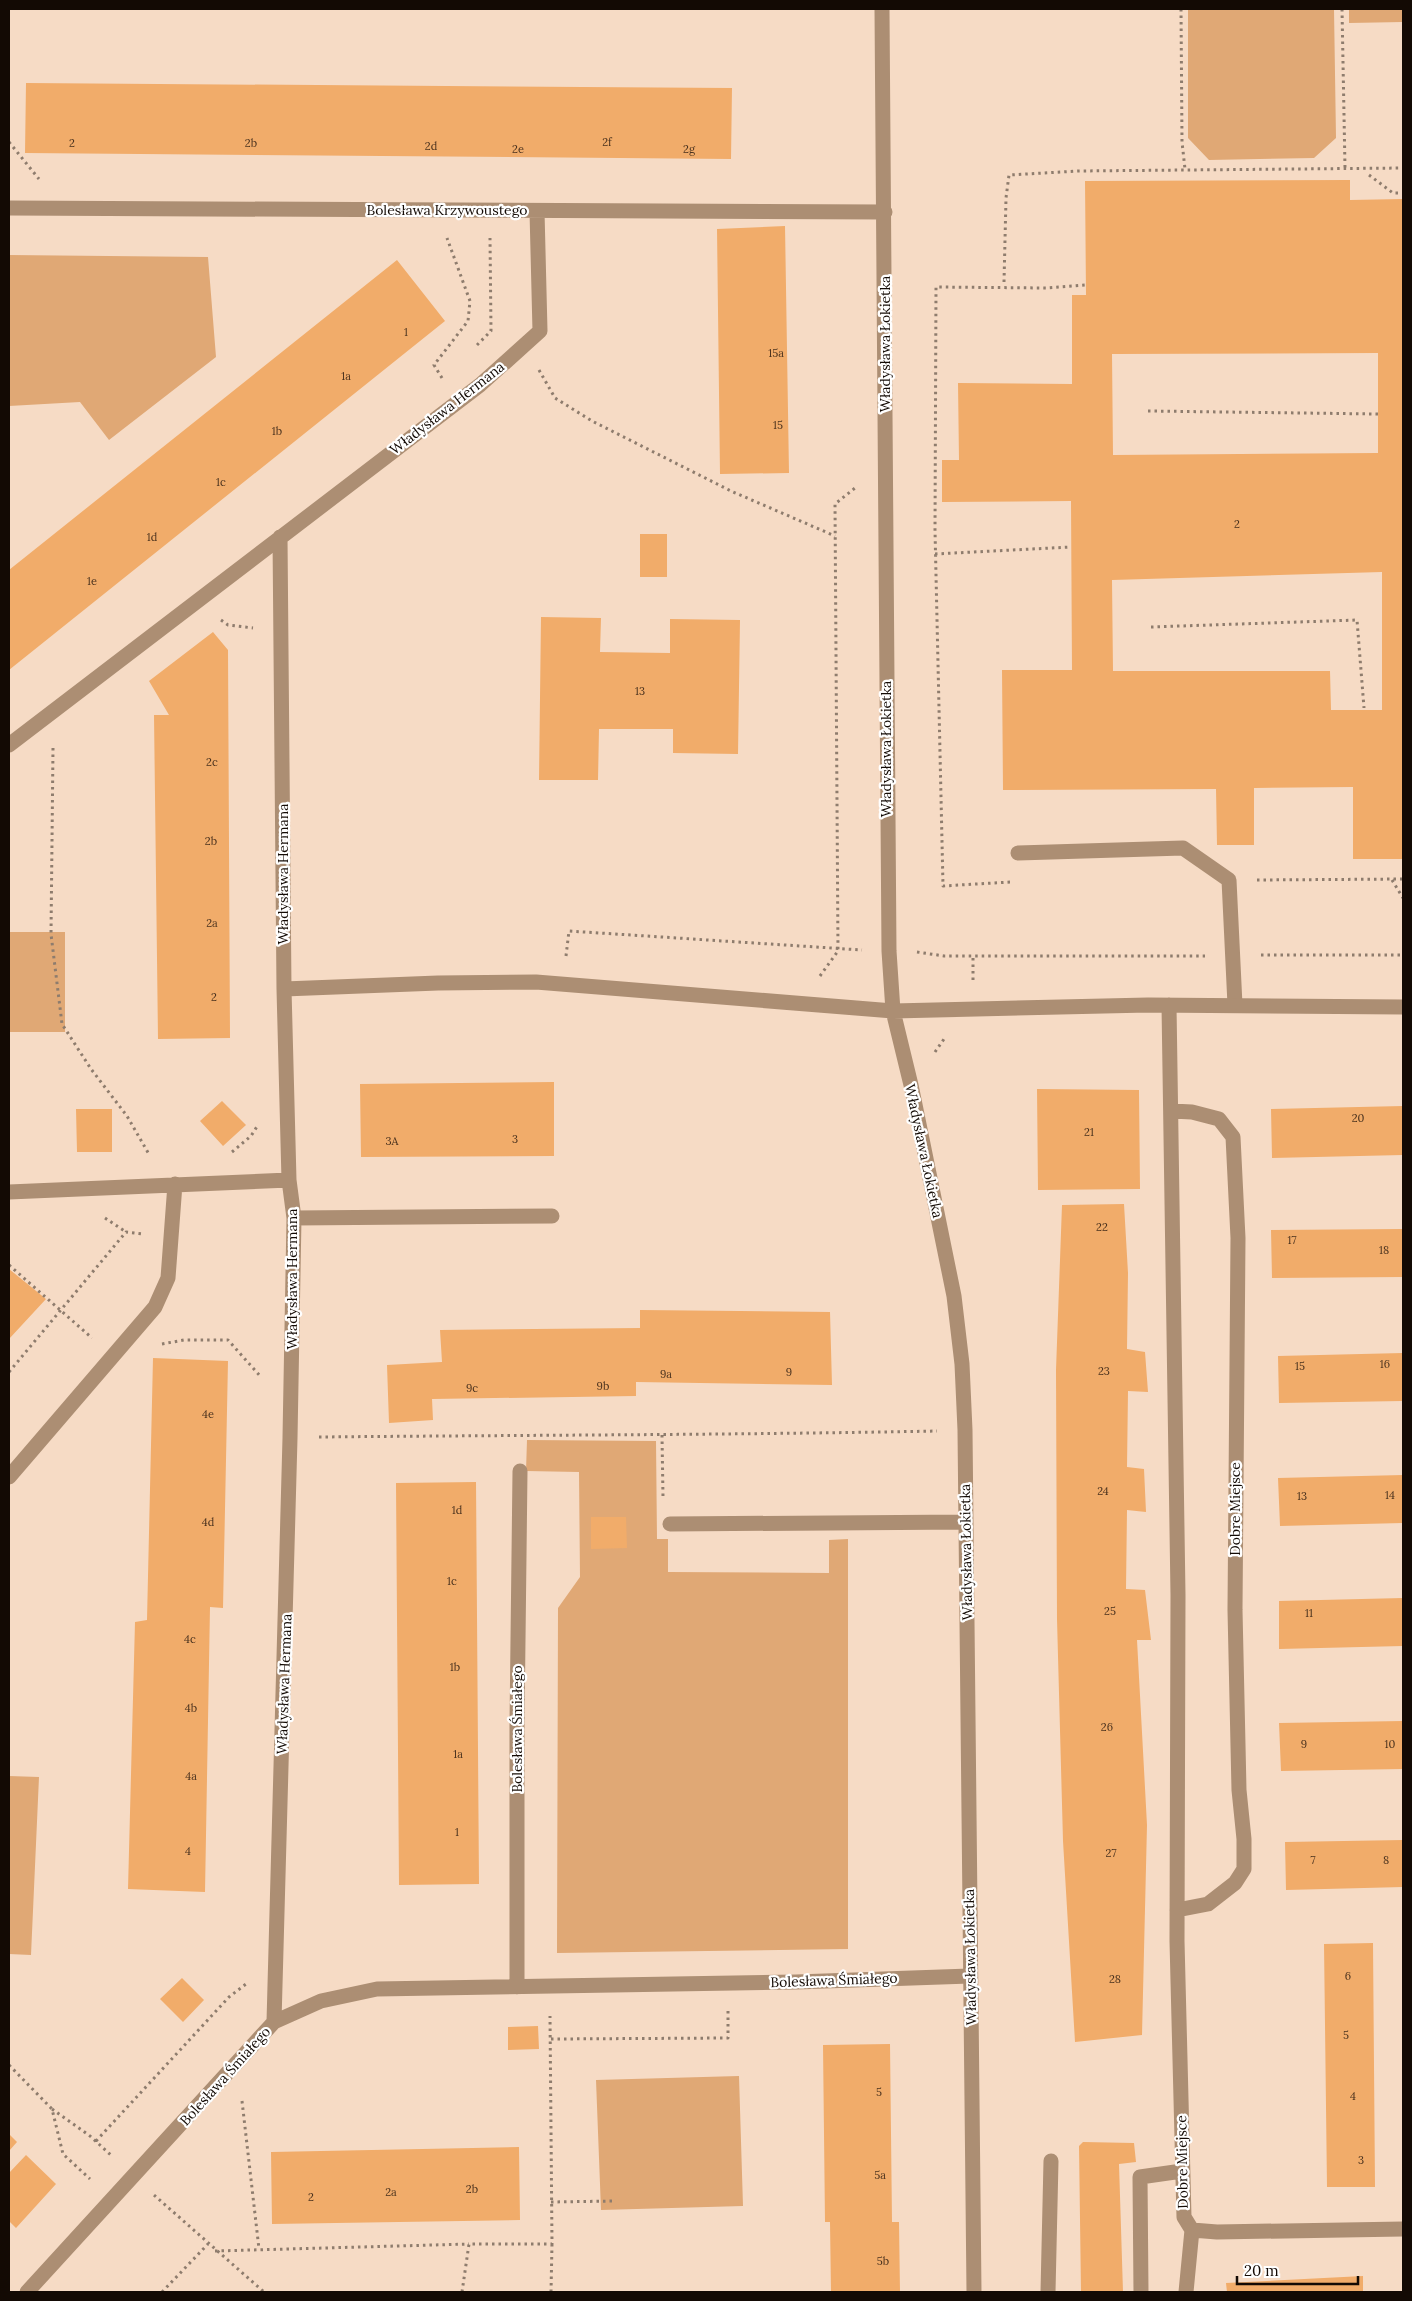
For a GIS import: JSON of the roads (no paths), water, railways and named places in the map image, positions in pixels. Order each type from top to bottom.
[{"type":"street","name":"Władysława Łokietka","points":[[882,9],[889,951],[893,1011],[911,1085],[954,1296],[962,1364],[965,1430],[974,2292]]},
{"type":"street","name":"Bolesława Krzywoustego","points":[[9,208],[885,212]]},
{"type":"street","name":"Władysława Hermana","points":[[9,745],[480,385],[540,331],[537,211]]},
{"type":"street","name":"Władysława Hermana","points":[[274,2022],[294,1218],[289,1180],[284,988],[280,537]]},
{"type":"street","points":[[1018,853],[1184,848],[1229,880],[1235,1005]]},
{"type":"street","points":[[284,988],[536,982],[893,1011],[1169,1005],[1403,1007]]},
{"type":"street","name":"Dobre Miejsce","points":[[1169,1005],[1178,1595],[1177,1910],[1184,2217],[1192,2230]]},
{"type":"street","name":"Dobre Miejsce","points":[[1172,1111],[1192,1112],[1219,1119],[1233,1137],[1238,1238],[1234,1610],[1240,1790],[1244,1839],[1244,1869],[1235,1883],[1208,1904],[1177,1910]]},
{"type":"street","points":[[9,1192],[289,1180]]},
{"type":"street","points":[[9,1477],[155,1308],[168,1278],[174,1184]]},
{"type":"street","points":[[294,1218],[552,1216]]},
{"type":"street","name":"Bolesława Śmiałego","points":[[517,1987],[517,1724],[520,1471]]},
{"type":"street","points":[[670,1524],[966,1522]]},
{"type":"street","name":"Bolesława Śmiałego","points":[[27,2292],[274,2022],[321,2001],[377,1989],[970,1976]]},
{"type":"street","points":[[1048,2292],[1051,2161]]},
{"type":"street","points":[[1141,2292],[1140,2176],[1182,2171]]},
{"type":"street","points":[[1186,2292],[1192,2230],[1217,2232],[1403,2230]]}]
